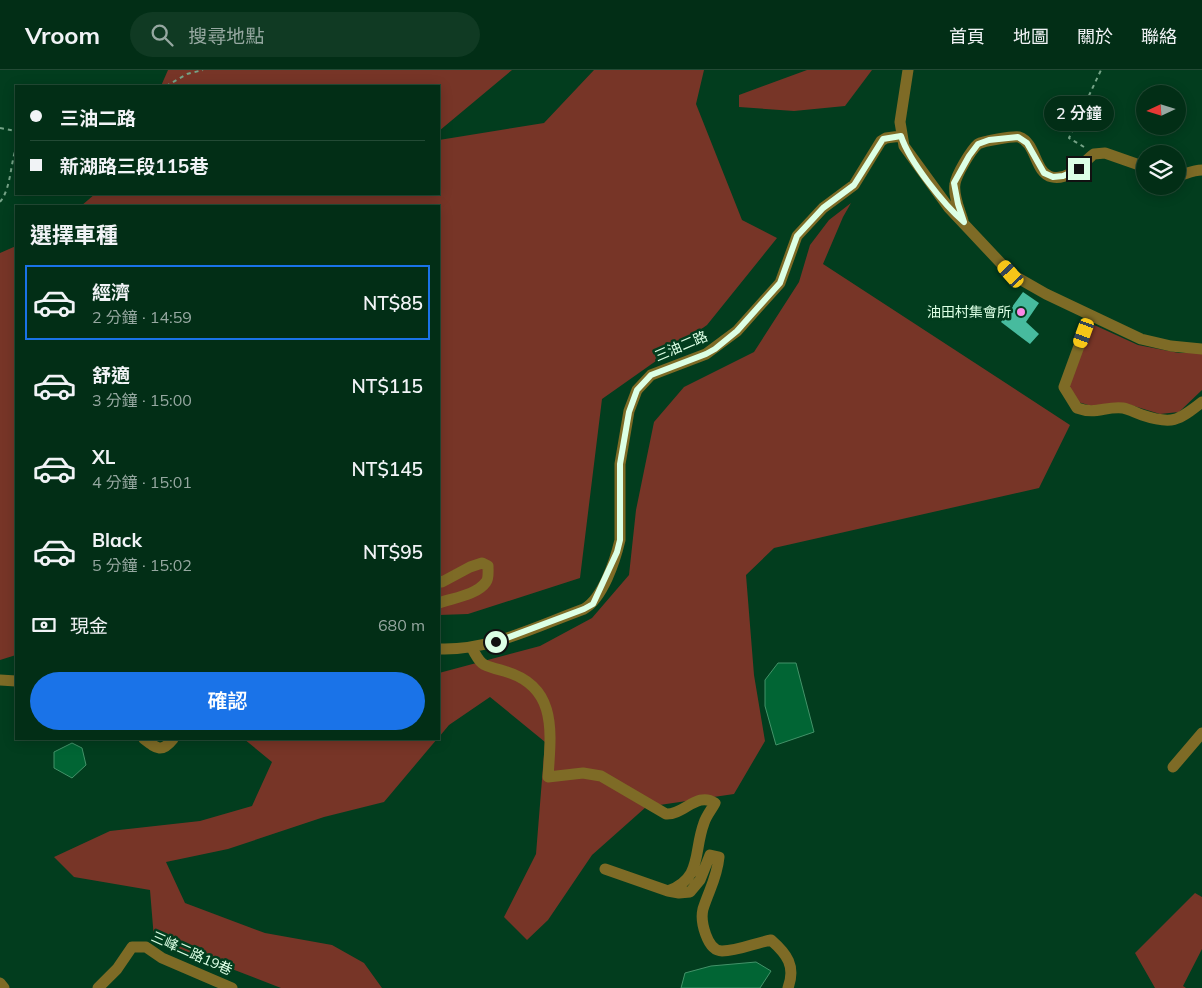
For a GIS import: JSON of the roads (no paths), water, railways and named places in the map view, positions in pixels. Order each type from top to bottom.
[{"type":"street","points":[[908,70],[900,122],[901,136],[910,155],[943,201],[1011,274],[1046,294],[1141,339],[1170,346],[1202,349]]},
{"type":"street","name":"三油二路","points":[[440,649],[472,648],[496,642],[593,604],[613,563],[620,540],[620,464],[629,412],[637,390],[651,375],[706,354],[737,331],[780,283],[797,236],[823,208],[854,185],[881,141],[886,138],[901,136]]},
{"type":"street","points":[[964,222],[954,183],[978,144],[989,140],[1018,137],[1027,143],[1044,173],[1053,177],[1063,176],[1079,169],[1094,154],[1105,153],[1136,164]]},
{"type":"street","points":[[1186,174],[1194,170],[1202,170]]},
{"type":"street","points":[[1090,316],[1064,387],[1076,408],[1088,412],[1123,408],[1167,421],[1182,418],[1202,402]]},
{"type":"street","points":[[440,581],[454,577],[470,567],[482,563],[488,566],[486,582],[469,593],[440,603]]},
{"type":"street","points":[[472,648],[479,662],[487,667],[526,679],[544,703],[550,716],[551,734],[548,777],[583,773],[601,776],[666,814],[673,814],[701,799],[710,799],[716,803],[704,823],[692,874],[683,883],[668,891]]},
{"type":"street","points":[[0,680],[15,681]]},
{"type":"street","points":[[1173,767],[1202,733]]},
{"type":"street","points":[[145,740],[155,748],[161,749],[172,740]]},
{"type":"street","points":[[604,868],[668,891],[690,892],[700,880],[710,855],[719,857],[718,870],[703,911],[704,928],[710,945],[719,952],[739,950],[756,942],[771,940],[786,953],[791,966],[788,988]]},
{"type":"street","name":"三峰二路19巷","points":[[98,988],[117,969],[132,947],[146,947],[162,958],[232,988]]},
{"type":"street","points":[[0,983],[4,988]]},
{"type":"place","name":"油田村集會所","points":[[1021,312]]}]
